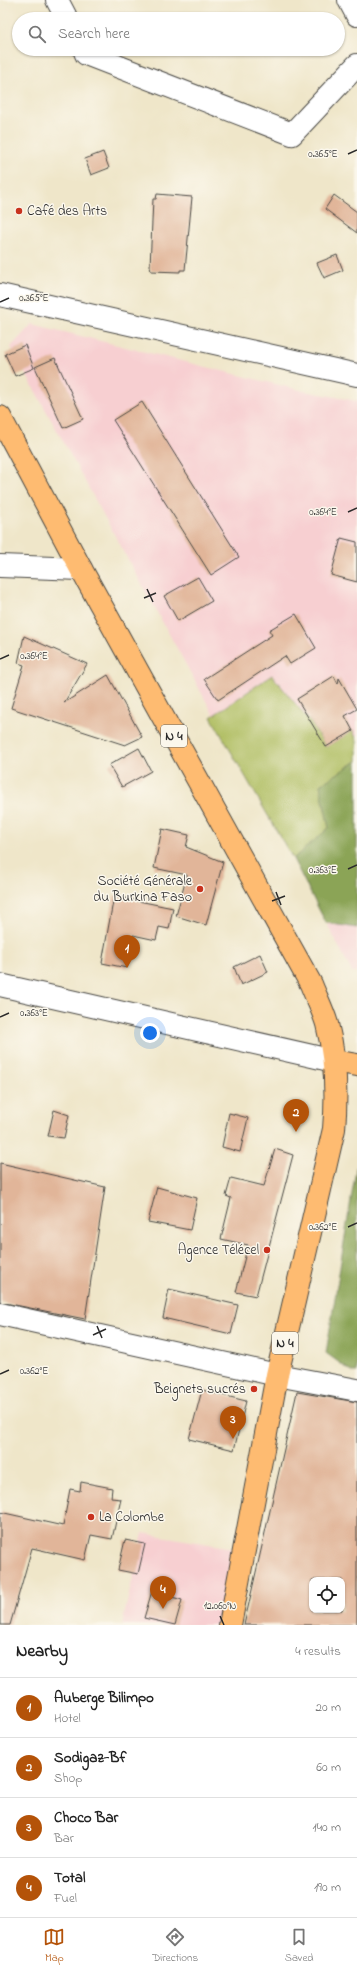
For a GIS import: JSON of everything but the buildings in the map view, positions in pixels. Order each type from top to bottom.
[{"type":"highway","name":"N 4","points":[[0,417],[81,569],[311,984],[327,1024],[334,1061],[337,1096],[334,1129],[277,1375],[230,1625]]},
{"type":"highway","points":[[334,1061],[357,1066]]},
{"type":"street","points":[[56,0],[63,12]]},
{"type":"street","points":[[349,0],[357,15]]},
{"type":"street","points":[[91,56],[292,134],[357,65]]},
{"type":"street","points":[[0,295],[357,375]]},
{"type":"street","points":[[0,566],[81,569]]},
{"type":"street","points":[[0,985],[334,1061]]},
{"type":"street","points":[[0,1314],[277,1375],[357,1390]]},
{"type":"shaded area","points":[[32,324],[304,391],[357,401],[357,973],[352,972],[293,859],[11,347]]},
{"type":"shaded area","points":[[143,1533],[245,1550],[230,1625],[122,1625]]},
{"type":"green space","points":[[272,675],[311,723],[326,747],[353,731],[357,740],[357,761],[320,785],[329,828],[293,859],[211,717]]},
{"type":"green space","points":[[357,761],[357,928],[326,923],[293,859],[329,828],[320,785]]},
{"type":"green space","points":[[357,1163],[357,1372],[352,1372],[326,1353]]},
{"type":"place","name":"Café des Arts","points":[[19,211]]},
{"type":"place","name":"Société Générale du Burkina Faso","points":[[200,889]]},
{"type":"place","name":"Auberge Bilimpo","points":[[127,968]]},
{"type":"place","name":"Sodigaz-Bf","points":[[296,1132]]},
{"type":"place","name":"Agence Télécel","points":[[267,1250]]},
{"type":"place","name":"Beignets sucrés","points":[[254,1389]]},
{"type":"place","name":"Choco Bar","points":[[233,1439]]},
{"type":"place","name":"La Colombe","points":[[91,1517]]},
{"type":"place","name":"Total","points":[[163,1609]]}]
